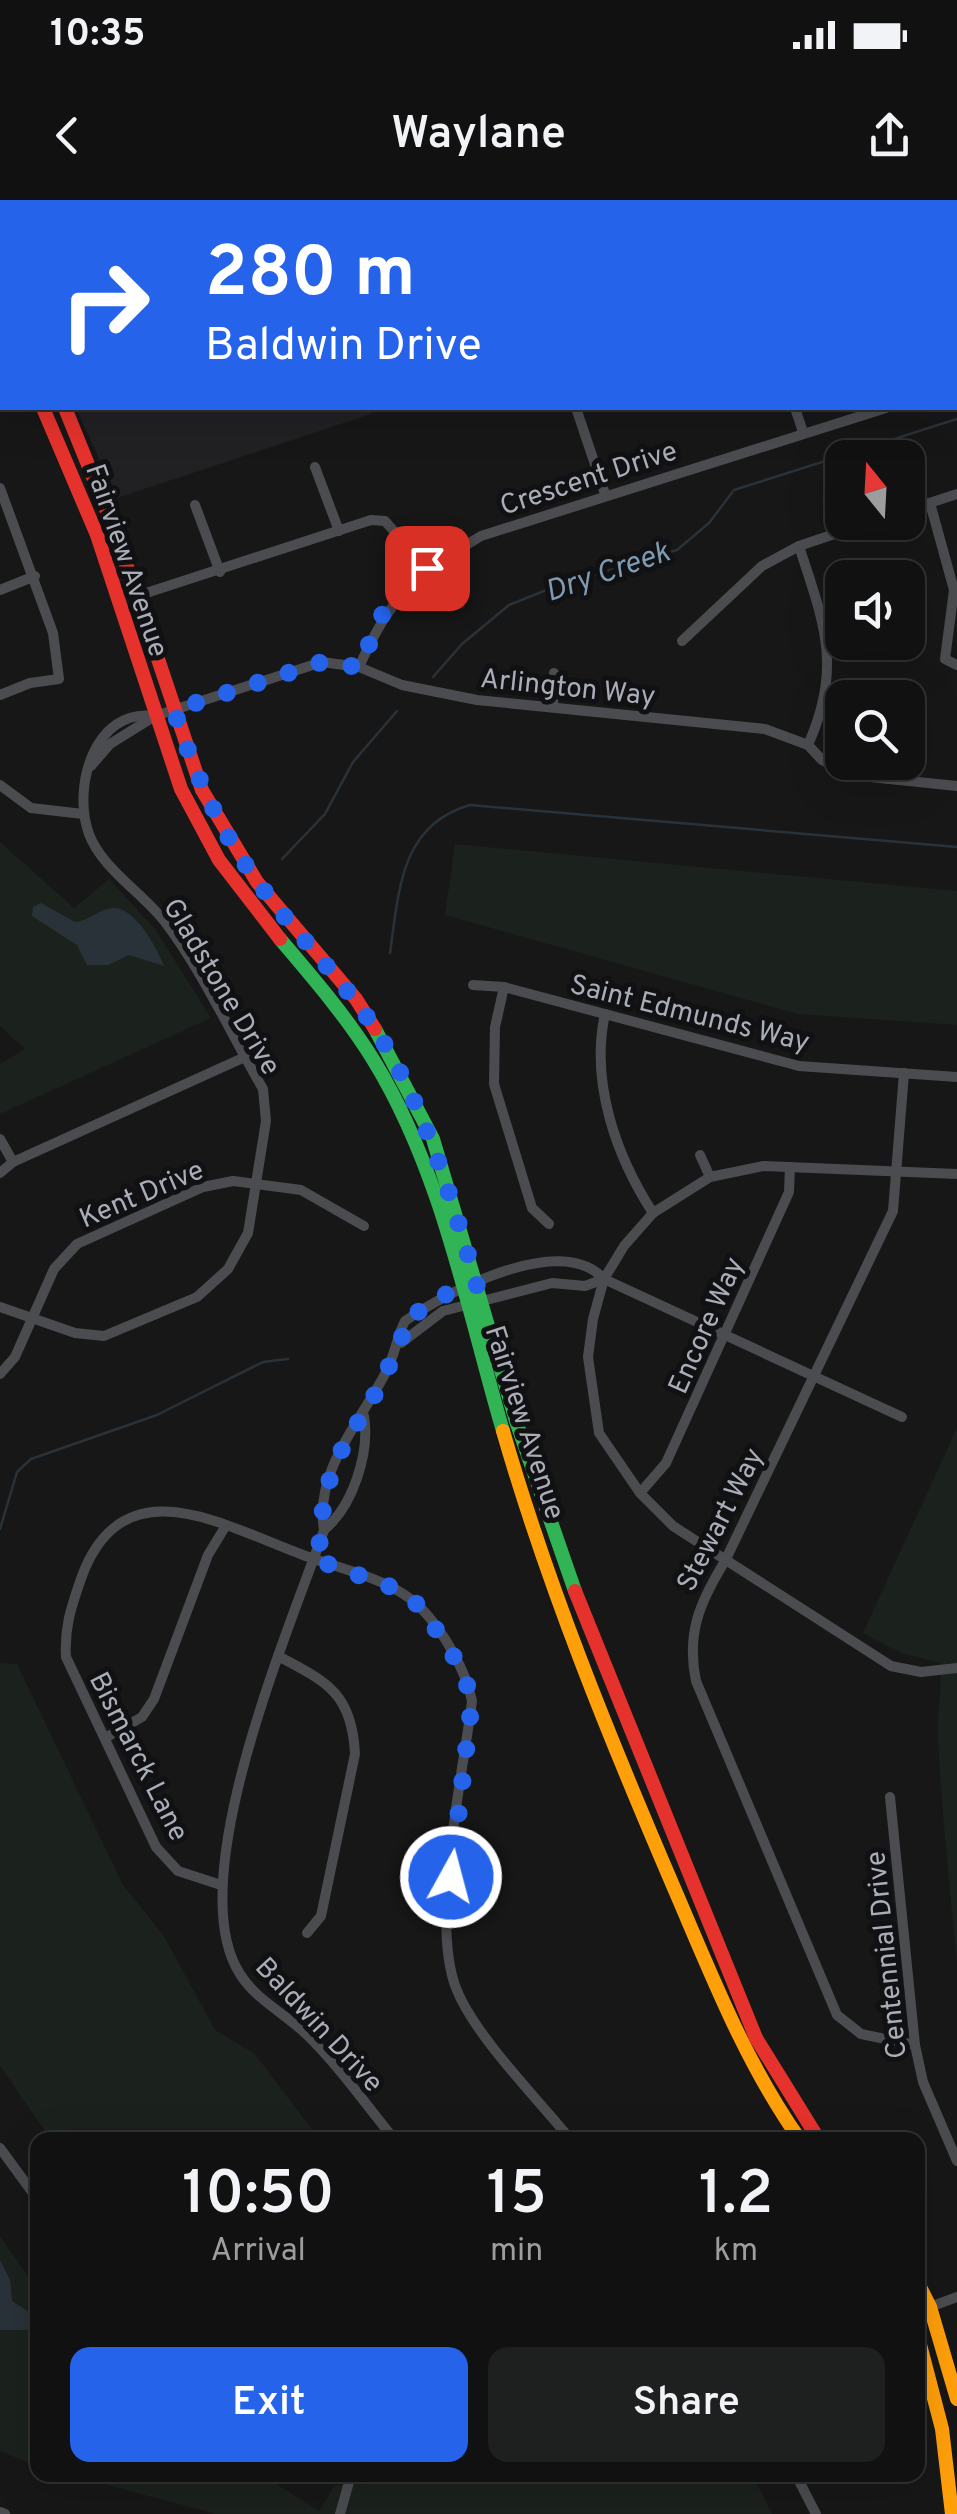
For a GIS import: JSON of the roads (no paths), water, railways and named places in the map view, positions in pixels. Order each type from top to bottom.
[{"type":"street","name":"Fairview Avenue","points":[[44,410],[97,535],[178,780],[206,837],[241,892],[338,1007],[394,1098],[432,1196],[530,1521],[591,1681],[761,2086],[794,2132]]},
{"type":"street","name":"Fairview Avenue","points":[[66,410],[137,596],[202,790],[257,882],[356,999],[433,1138],[549,1524],[594,1646],[756,2038],[813,2132]]},
{"type":"street","points":[[577,410],[605,494]]},
{"type":"street","points":[[796,410],[803,432]]},
{"type":"street","name":"Crescent Drive","points":[[359,667],[382,615],[427,568],[480,536],[879,410]]},
{"type":"street","points":[[316,467],[339,530]]},
{"type":"street","points":[[0,488],[53,634],[59,679],[30,683],[0,695]]},
{"type":"street","points":[[925,505],[957,494]]},
{"type":"street","points":[[930,503],[954,590],[945,658],[957,665]]},
{"type":"street","points":[[195,506],[220,572]]},
{"type":"street","points":[[137,596],[371,520],[385,521],[427,568]]},
{"type":"street","points":[[682,641],[762,566],[825,537]]},
{"type":"street","points":[[799,546],[826,630],[830,656],[828,689],[808,746]]},
{"type":"street","points":[[0,590],[35,576]]},
{"type":"street","name":"Arlington Way","points":[[155,716],[322,662],[359,667],[432,694],[764,729],[808,746],[822,760],[851,774],[957,786]]},
{"type":"street","points":[[552,706],[554,674]]},
{"type":"street","points":[[0,785],[31,808],[83,814],[84,789],[91,766],[107,740],[136,713],[155,716]]},
{"type":"street","name":"Gladstone Drive","points":[[0,1307],[32,1321],[104,1336],[197,1297],[228,1269],[248,1232],[258,1184],[266,1121],[263,1089],[165,922],[99,850],[83,814]]},
{"type":"street","name":"Saint Edmunds Way","points":[[473,985],[504,987],[799,1066],[957,1076]]},
{"type":"street","points":[[504,987],[495,1026],[494,1084],[532,1208],[549,1224]]},
{"type":"street","points":[[604,1014],[596,1064],[624,1162],[653,1214]]},
{"type":"street","points":[[0,1173],[13,1162],[244,1057]]},
{"type":"street","name":"Stewart Way","points":[[904,1073],[893,1211],[694,1622],[690,1652],[696,1682],[837,2015],[861,2034],[914,2046]]},
{"type":"street","points":[[0,1138],[13,1162]]},
{"type":"street","points":[[700,1155],[710,1177]]},
{"type":"street","points":[[957,1174],[764,1166],[710,1177],[653,1214],[624,1246],[604,1278],[588,1356],[590,1396],[599,1433],[616,1464],[672,1526],[891,1666],[921,1672],[957,1668]]},
{"type":"street","name":"Encore Way","points":[[640,1493],[666,1463],[726,1337],[789,1192],[790,1167]]},
{"type":"street","name":"Kent Drive","points":[[0,1374],[15,1357],[54,1269],[77,1244],[203,1188],[234,1182],[300,1190],[364,1226]]},
{"type":"street","name":"Baldwin Drive","points":[[388,2132],[306,2034],[255,1995],[238,1973],[222,1924],[221,1885],[252,1728],[324,1530],[322,1499],[349,1432],[364,1416],[401,1342],[405,1321],[441,1296],[544,1259],[575,1260],[726,1337],[902,1417]]},
{"type":"street","name":"Baldwin Drive","points":[[401,1342],[443,1311],[552,1284],[585,1286],[604,1278]]},
{"type":"street","name":"Baldwin Drive","points":[[324,1530],[341,1516],[350,1492],[368,1440],[364,1416]]},
{"type":"street","name":"Bismarck Lane","points":[[221,1885],[178,1871],[156,1847],[66,1657],[64,1625],[93,1548],[116,1523],[145,1511],[172,1509],[226,1527],[394,1588],[421,1607],[469,1683],[472,1701],[446,1912],[448,1956],[456,1988],[471,2017],[564,2132]]},
{"type":"street","points":[[105,1738],[142,1717],[154,1699],[208,1556],[226,1527]]},
{"type":"street","points":[[278,1656],[328,1682],[347,1708],[354,1732],[355,1754],[322,1916],[307,1934]]},
{"type":"street","name":"Centennial Drive","points":[[890,1797],[914,2046],[923,2082],[957,2161]]},
{"type":"street","points":[[0,2148],[30,2189]]},
{"type":"street","points":[[925,2310],[957,2297]]},
{"type":"street","points":[[925,2313],[957,2400]]},
{"type":"street","points":[[925,2364],[942,2429],[952,2514]]},
{"type":"street","points":[[340,2514],[348,2482]]},
{"type":"street","points":[[800,2482],[816,2514]]},
{"type":"waterway","name":"Dry Creek","points":[[433,677],[462,644],[509,605],[554,587],[677,550],[709,523],[734,490],[957,419]]},
{"type":"waterway","name":"Dry Creek","points":[[282,859],[325,814],[353,762],[397,711]]},
{"type":"waterway","points":[[390,953],[401,884],[416,844],[429,828],[470,805],[957,847]]},
{"type":"waterway","points":[[0,1529],[17,1472],[31,1459],[157,1415],[263,1362],[288,1359]]}]
